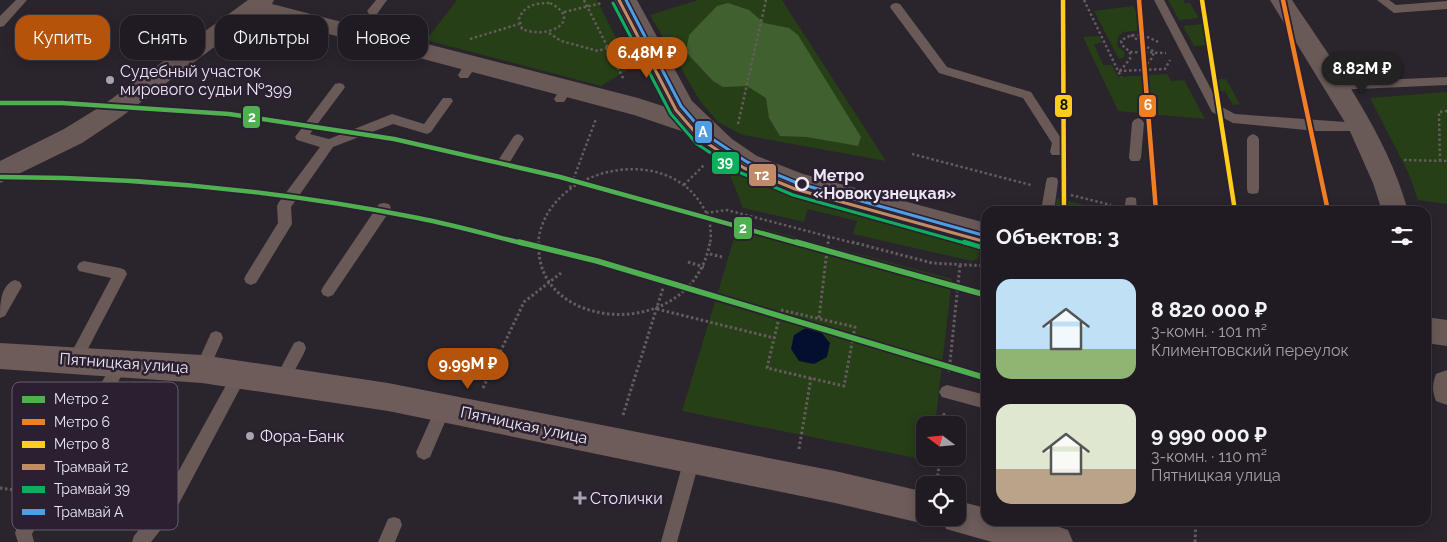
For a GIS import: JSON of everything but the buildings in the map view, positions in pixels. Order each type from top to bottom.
[{"type":"street","points":[[1281,0],[1359,128],[1382,173],[1393,206]]},
{"type":"street","points":[[616,1],[684,107],[723,146],[748,163],[799,184],[981,233]]},
{"type":"street","points":[[0,173],[74,136],[259,3],[429,52],[468,69],[563,94],[604,98],[638,107],[705,130]]},
{"type":"street","name":"Пятницкая улица","points":[[0,356],[121,362],[202,369],[388,397],[844,489],[916,506]]},
{"type":"street","points":[[1447,384],[1447,390]]},
{"type":"street","points":[[966,519],[981,524]]},
{"type":"street","points":[[990,526],[1039,540]]},
{"type":"lane","points":[[0,23],[22,0]]},
{"type":"lane","points":[[373,11],[382,0]]},
{"type":"lane","points":[[1158,0],[1216,109],[1233,118],[1359,128]]},
{"type":"lane","points":[[1382,0],[1394,9],[1447,5]]},
{"type":"lane","points":[[896,7],[943,70],[1027,95],[1058,143],[1056,152]]},
{"type":"lane","points":[[1335,86],[1447,81]]},
{"type":"lane","points":[[329,144],[301,137],[339,87]]},
{"type":"lane","points":[[251,279],[285,224],[284,206],[329,144],[392,119],[427,129],[447,101]]},
{"type":"lane","points":[[1135,158],[1138,123]]},
{"type":"lane","points":[[503,163],[518,139]]},
{"type":"lane","points":[[1253,139],[1253,189]]},
{"type":"lane","points":[[1048,206],[1051,186]]},
{"type":"lane","points":[[328,291],[384,208]]},
{"type":"lane","points":[[75,360],[120,274],[84,267]]},
{"type":"lane","points":[[0,312],[15,286]]},
{"type":"lane","points":[[202,369],[216,338]]},
{"type":"lane","points":[[282,380],[299,348]]},
{"type":"lane","points":[[109,382],[121,362]]},
{"type":"lane","points":[[178,489],[240,374]]},
{"type":"lane","points":[[947,392],[981,401]]},
{"type":"lane","points":[[424,452],[444,408]]},
{"type":"lane","points":[[669,542],[692,459]]},
{"type":"lane","points":[[386,542],[394,526]]},
{"type":"lane","points":[[24,530],[26,542]]},
{"type":"lane","points":[[140,542],[150,530]]},
{"type":"path","points":[[584,0],[638,107]]},
{"type":"path","points":[[738,124],[766,0]]},
{"type":"path","points":[[1084,0],[1121,77]]},
{"type":"path","points":[[564,12],[616,1]]},
{"type":"path","points":[[536,2],[556,5],[564,12],[563,22],[555,30],[548,33],[534,34],[522,29],[519,24],[520,14],[536,2]]},
{"type":"path","points":[[429,52],[519,24]]},
{"type":"path","points":[[548,33],[561,41],[598,50],[625,42]]},
{"type":"path","points":[[1162,45],[1149,36],[1130,35],[1121,41],[1122,45],[1130,52],[1169,53]]},
{"type":"path","points":[[1130,35],[1154,52]]},
{"type":"path","points":[[1119,71],[1165,69],[1170,62],[1169,53],[1165,49]]},
{"type":"path","points":[[1119,71],[1130,59],[1130,52]]},
{"type":"path","points":[[1142,70],[1152,58],[1154,52]]},
{"type":"path","points":[[569,188],[604,98]]},
{"type":"path","points":[[1440,160],[1439,112],[1447,111]]},
{"type":"path","points":[[912,154],[1051,186],[1124,206]]},
{"type":"path","points":[[1396,160],[1447,161]]},
{"type":"path","points":[[684,185],[707,162]]},
{"type":"path","points":[[629,168],[659,173],[684,185],[702,204],[712,228],[710,254],[704,267],[695,282],[678,297],[656,308],[636,314],[615,315],[595,312],[577,305],[561,295],[549,282],[539,263],[538,242],[542,222],[553,204],[569,188],[598,174],[629,168]]},
{"type":"path","points":[[706,214],[726,210],[932,263],[981,266]]},
{"type":"path","points":[[819,318],[829,237]]},
{"type":"path","points":[[710,254],[722,257]]},
{"type":"path","points":[[688,262],[704,267]]},
{"type":"path","points":[[944,416],[960,265]]},
{"type":"path","points":[[483,389],[524,302],[561,273]]},
{"type":"path","points":[[623,415],[663,288]]},
{"type":"path","points":[[656,308],[774,338]]},
{"type":"path","points":[[781,310],[856,327],[844,386],[767,368],[774,338],[781,310]]},
{"type":"path","points":[[798,451],[811,378]]},
{"type":"path","points":[[1195,542],[1196,526]]},
{"type":"green space","points":[[457,0],[597,0],[631,68],[601,86],[428,41],[428,37]]},
{"type":"green space","points":[[698,0],[782,0],[886,161],[743,135],[718,122],[700,101],[650,15]]},
{"type":"green space","points":[[1168,0],[1183,0],[1185,3],[1190,3],[1199,18],[1179,20]]},
{"type":"green space","points":[[728,3],[749,10],[764,23],[789,28],[798,35],[861,137],[858,146],[807,137],[780,136],[769,118],[766,98],[747,86],[723,87],[713,81],[686,52],[689,35],[717,6]]},
{"type":"green space","points":[[1133,6],[1146,30],[1123,32],[1118,37],[1117,46],[1125,52],[1124,57],[1119,59],[1094,11]]},
{"type":"green space","points":[[1202,24],[1211,40],[1207,40],[1210,45],[1194,46],[1183,26]]},
{"type":"green space","points":[[1099,36],[1102,43],[1094,44],[1103,65],[1112,65],[1118,77],[1167,74],[1171,81],[1184,80],[1205,119],[1118,111],[1083,37]]},
{"type":"green space","points":[[1226,79],[1240,104],[1233,105],[1225,91],[1218,91],[1212,80]]},
{"type":"green space","points":[[1447,92],[1447,204],[1418,200],[1409,174],[1370,98]]},
{"type":"green space","points":[[732,166],[741,172],[794,193],[980,246],[978,259],[972,261],[853,234],[857,221],[808,209],[804,222],[743,208],[728,170]]},
{"type":"green space","points":[[1057,198],[1088,206],[1056,206]]},
{"type":"green space","points":[[739,222],[952,279],[936,416],[916,416],[916,458],[682,411]]},
{"type":"water","points":[[806,328],[821,332],[830,343],[827,357],[814,364],[799,361],[791,349],[794,335]]},
{"type":"metro line","name":"8","points":[[1063,0],[1064,206]]},
{"type":"metro line","name":"6","points":[[1139,0],[1156,206]]},
{"type":"metro line","name":"8","points":[[1202,0],[1234,206]]},
{"type":"metro line","name":"6","points":[[1283,0],[1327,206]]},
{"type":"metro line","name":"2","points":[[0,103],[62,103],[229,114],[394,139],[560,177],[981,294]]},
{"type":"metro line","name":"2","points":[[0,177],[65,177],[242,190],[418,218],[597,261],[981,376]]},
{"type":"tram line","name":"т2","points":[[619,0],[676,110],[701,139],[744,168],[795,189],[981,241]]},
{"type":"tram line","name":"А","points":[[626,0],[681,106],[705,134],[747,162],[797,183],[981,235]]},
{"type":"tram line","name":"39","points":[[613,3],[671,114],[697,144],[741,173],[793,195],[981,247]]},
{"type":"place","name":"Судебный участок мирового судьи №399","points":[[110,80]]},
{"type":"place","name":"Метро «Новокузнецкая»","points":[[802,184]]},
{"type":"place","name":"Фора-Банк","points":[[250,436]]},
{"type":"place","name":"Столички","points":[[580,498]]}]
